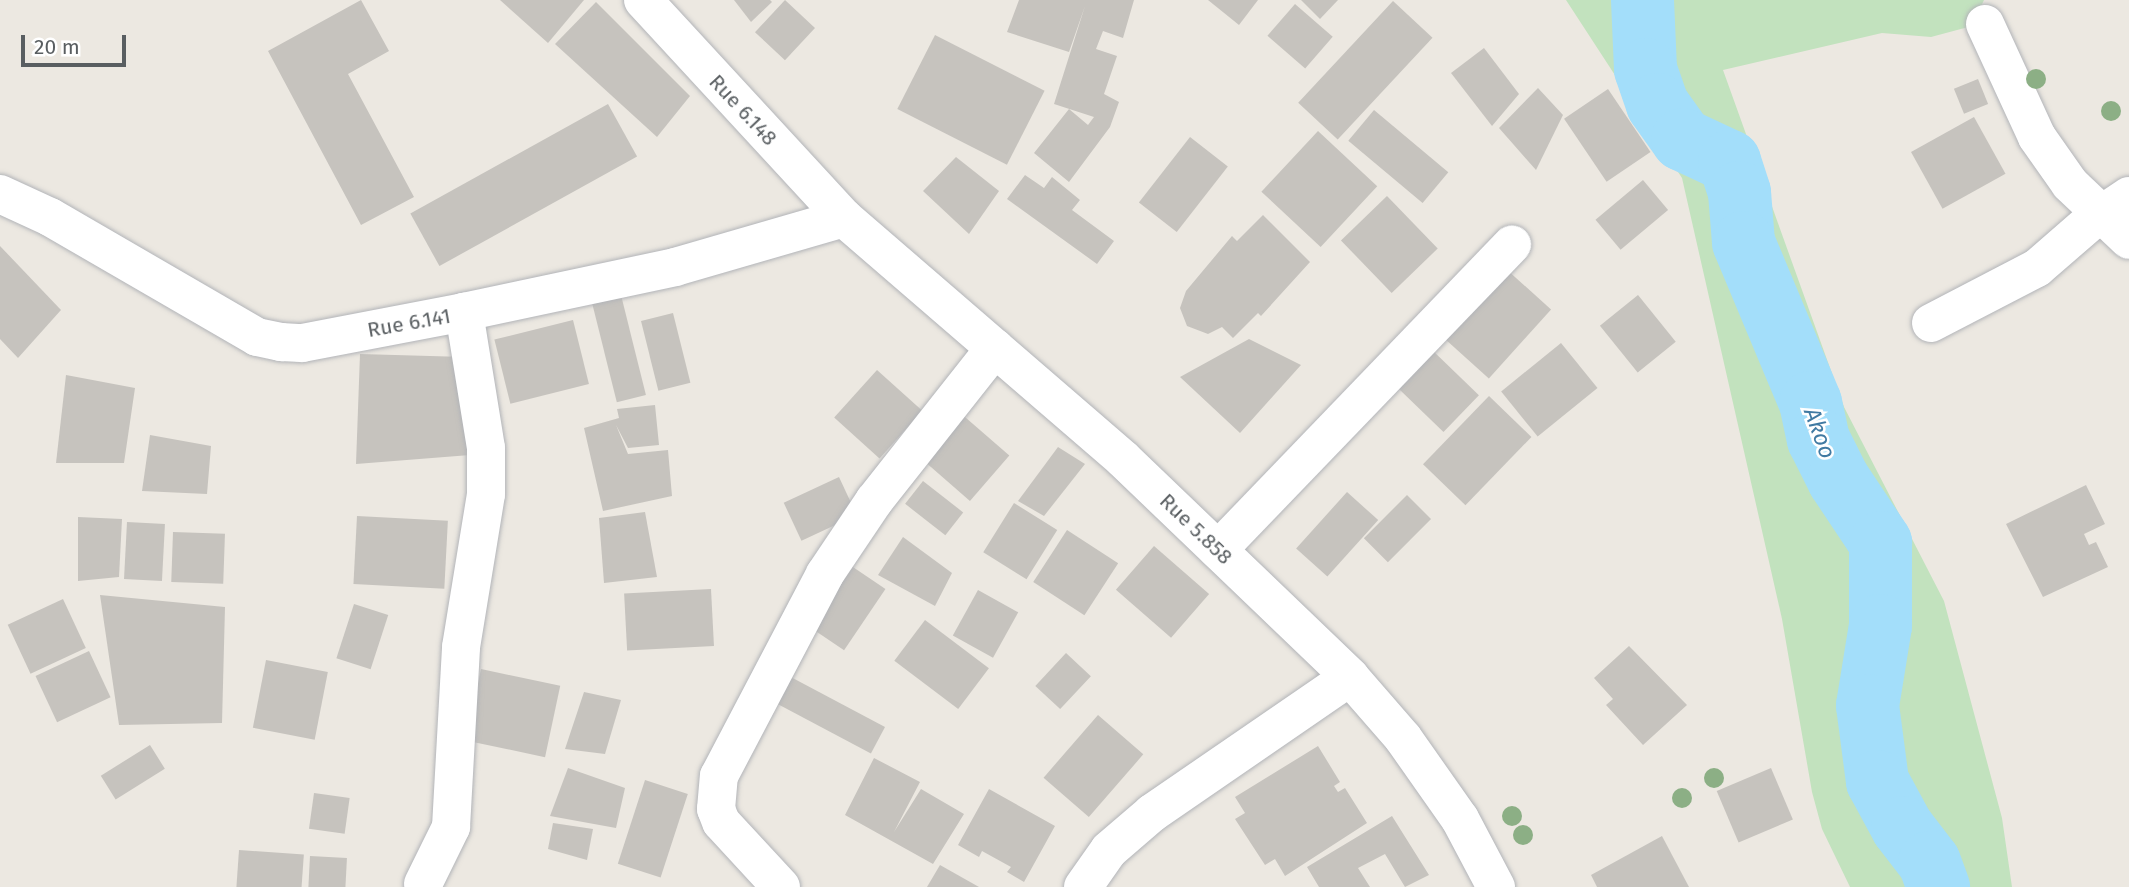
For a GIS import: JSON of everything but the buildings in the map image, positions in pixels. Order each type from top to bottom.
[{"type":"street","name":"Rue 6.148","points":[[643,0],[844,218]]},
{"type":"street","points":[[1985,24],[2037,137],[2070,184],[2115,205],[2129,240]]},
{"type":"street","name":"Rue 6.141","points":[[0,194],[50,217],[257,337],[302,343],[675,267],[844,218]]},
{"type":"street","points":[[1931,323],[2037,268],[2115,205]]},
{"type":"street","name":"Rue 5.858","points":[[844,218],[1123,459],[1350,677],[1403,738],[1460,819],[1496,887]]},
{"type":"street","points":[[1217,550],[1512,244]]},
{"type":"street","points":[[423,884],[451,827],[461,647],[486,494],[486,448],[464,312]]},
{"type":"street","points":[[781,887],[720,822],[716,810],[719,776],[825,574],[874,501],[995,348]]},
{"type":"street","points":[[1083,887],[1109,850],[1152,813],[1350,677]]},
{"type":"green space","points":[[1566,0],[1984,0],[1972,26],[1931,37],[1882,33],[1723,70],[1844,407],[1944,601],[2002,818],[2012,887],[1850,887],[1822,829],[1812,792],[1782,619],[1682,178]]},
{"type":"waterway","name":"Akoo","points":[[1642,0],[1645,69],[1657,104],[1682,139],[1729,161],[1739,192],[1743,242],[1810,402],[1818,439],[1838,479],[1880,542],[1880,625],[1867,705],[1877,781],[1902,827],[1929,862],[1938,887]]}]
